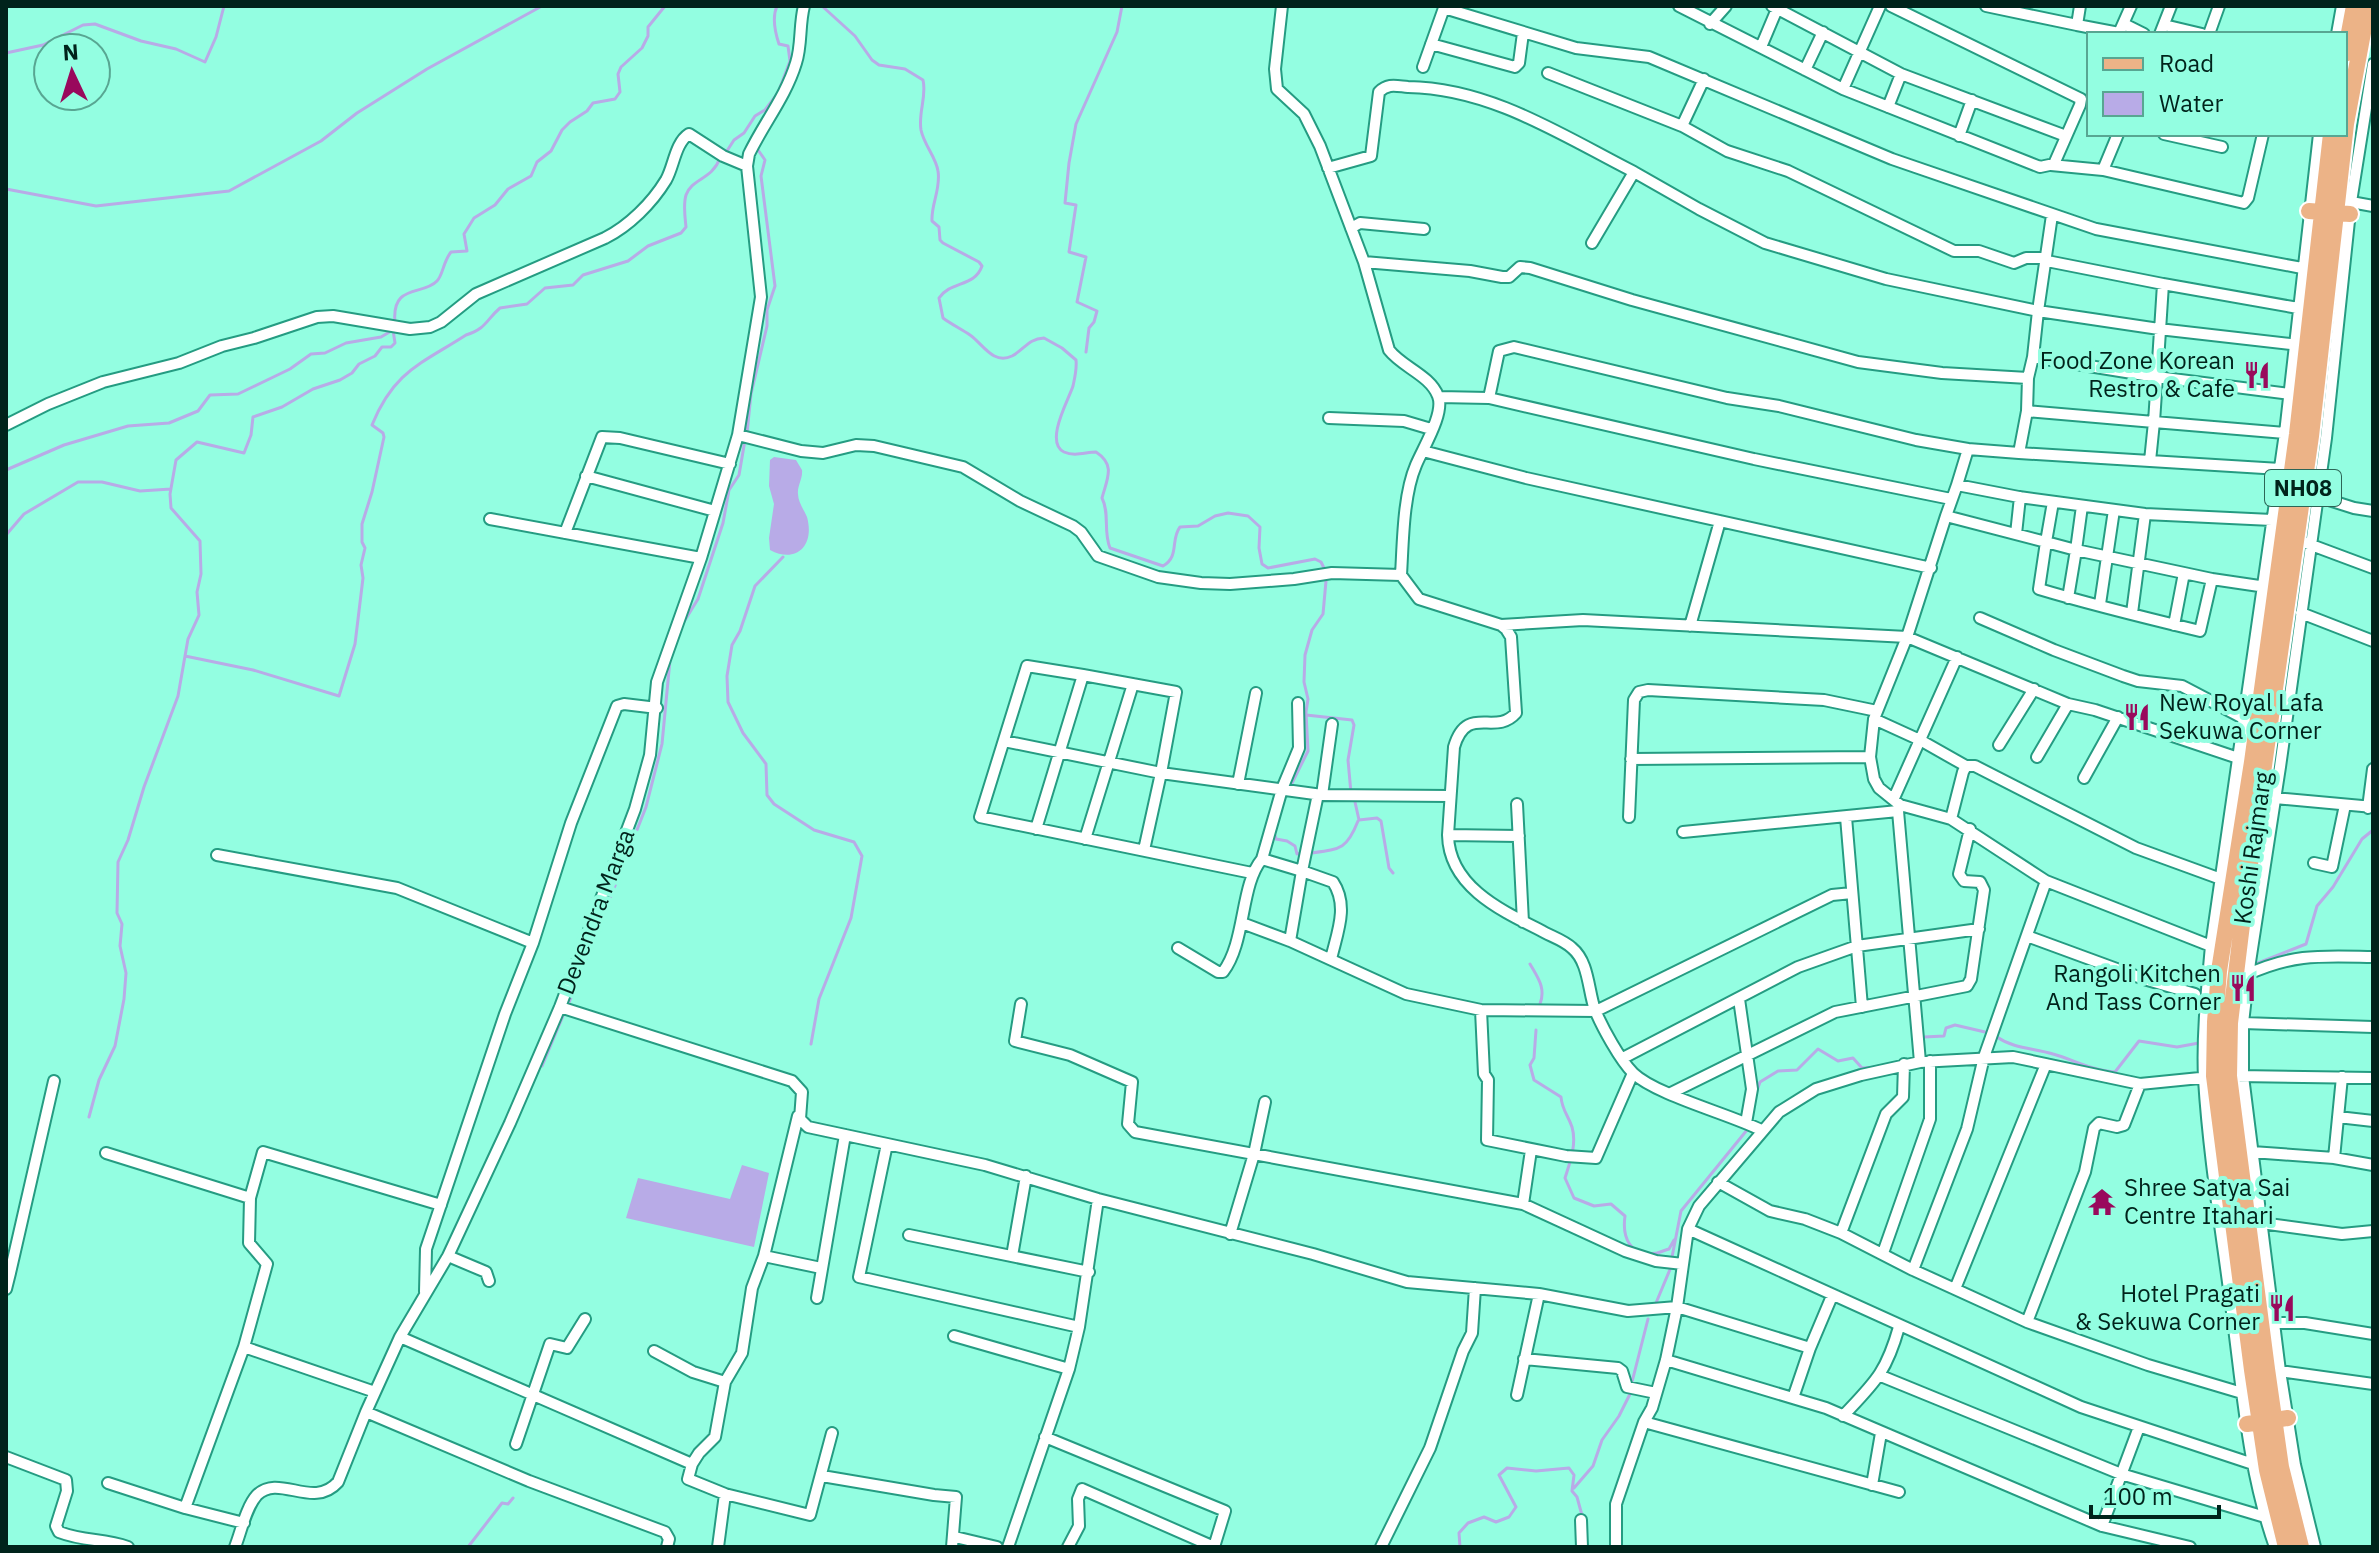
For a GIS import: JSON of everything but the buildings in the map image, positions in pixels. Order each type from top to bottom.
[{"type":"main road","points":[[2347,43],[2354,6]]},
{"type":"main road","name":"Koshi Rajmarg","points":[[2347,119],[2368,6]]},
{"type":"main road","name":"Koshi Rajmarg","points":[[2331,136],[2333,211]]},
{"type":"main road","name":"Koshi Rajmarg","points":[[2286,1547],[2274,1506],[2267,1421],[2223,1076],[2227,976],[2221,921],[2259,763],[2283,589],[2307,346],[2344,136]]},
{"type":"main road","name":"Koshi Rajmarg","points":[[2283,589],[2304,542],[2315,461],[2307,346]]},
{"type":"main road","name":"Koshi Rajmarg","points":[[2227,976],[2264,821],[2259,763]]},
{"type":"main road","name":"Koshi Rajmarg","points":[[2267,1421],[2301,1547]]},
{"type":"street","points":[[6,425],[103,382],[179,363],[222,346],[317,317],[333,316],[410,329],[430,327],[476,294],[622,228],[666,180],[681,142],[689,134],[723,156],[747,166],[751,148],[791,79],[798,58],[804,6]]},
{"type":"street","points":[[1282,6],[1275,69],[1277,89],[1308,120],[1364,262],[1389,350],[1396,359],[1422,377],[1439,397],[1440,411],[1414,469],[1405,515],[1401,575],[1419,599],[1501,625],[1583,620],[1907,637],[2068,704],[2259,763]]},
{"type":"street","points":[[1679,6],[1843,89],[2040,167],[2051,165],[2103,170],[2244,203],[2248,198],[2263,136]]},
{"type":"street","points":[[1710,24],[1726,6]]},
{"type":"street","points":[[1843,89],[1880,6]]},
{"type":"street","points":[[1891,6],[2080,98],[2080,105],[2051,165]]},
{"type":"street","points":[[1986,6],[2114,32]]},
{"type":"street","points":[[2077,25],[2080,6]]},
{"type":"street","points":[[2120,32],[2131,6]]},
{"type":"street","points":[[2171,6],[2162,30],[2182,32]]},
{"type":"street","points":[[2210,32],[2219,6]]},
{"type":"street","points":[[2337,32],[2342,6]]},
{"type":"street","points":[[1423,67],[1443,7],[1576,48],[1649,57],[1848,142],[2096,229],[2302,268]]},
{"type":"street","points":[[1761,47],[1774,7],[1901,74],[2066,136]]},
{"type":"street","points":[[2124,24],[2140,32]]},
{"type":"street","points":[[1805,70],[1823,32]]},
{"type":"street","points":[[1431,44],[1515,67],[1519,63],[1523,33]]},
{"type":"street","points":[[2315,461],[2333,211],[2373,64]]},
{"type":"street","points":[[1548,73],[1682,126],[1727,151],[1788,171],[1954,251],[1979,251],[2014,263],[2026,258],[2046,260],[2298,308]]},
{"type":"street","points":[[1888,107],[1901,74]]},
{"type":"street","points":[[1682,126],[1704,79]]},
{"type":"street","points":[[1328,168],[1371,156],[1379,92],[1391,85],[1451,92],[1513,110],[1765,243],[1886,279],[2038,311],[2307,346]]},
{"type":"street","points":[[1959,136],[1972,100]]},
{"type":"street","points":[[2103,170],[2117,136]]},
{"type":"street","points":[[2173,136],[2222,147]]},
{"type":"street","points":[[2275,798],[2259,763],[2245,719],[2283,589],[2272,520],[2290,394],[2307,346],[2298,308],[2302,268],[2333,211],[2319,136]]},
{"type":"street","name":"Devendra Marga","points":[[235,1547],[257,1496],[272,1487],[316,1494],[332,1489],[338,1482],[400,1337],[448,1256],[560,1007],[635,809],[650,755],[657,708],[657,682],[701,558],[738,435],[761,297],[747,166]]},
{"type":"street","points":[[1592,243],[1634,172]]},
{"type":"street","points":[[2333,211],[2373,206]]},
{"type":"street","points":[[2019,453],[2052,215]]},
{"type":"street","points":[[1351,228],[1360,223],[1424,229]]},
{"type":"street","points":[[1364,262],[1470,271],[1502,277],[1509,277],[1520,267],[1530,268],[1632,300],[1858,362],[1942,373],[2028,378]]},
{"type":"street","points":[[2150,461],[2163,284]]},
{"type":"street","points":[[1489,398],[1499,351],[1514,347],[1727,398],[1779,406],[1916,440],[1968,449],[2280,469]]},
{"type":"street","points":[[2033,357],[2290,394]]},
{"type":"street","points":[[1439,397],[1489,398],[1754,459],[1951,499]]},
{"type":"street","points":[[2027,411],[2285,433]]},
{"type":"street","points":[[1329,418],[1404,421],[1431,429]]},
{"type":"street","points":[[738,435],[801,451],[823,453],[856,445],[874,446],[963,467],[1020,501],[1073,526],[1098,556],[1158,577],[1230,584],[1332,573],[1401,575]]},
{"type":"street","points":[[565,533],[600,439],[605,436],[730,464]]},
{"type":"street","points":[[1897,805],[1879,788],[1870,757],[1876,715],[1931,568],[1968,449]]},
{"type":"street","points":[[1423,451],[1526,478],[1931,568]]},
{"type":"street","points":[[586,476],[715,511]]},
{"type":"street","points":[[1957,485],[2145,514],[2272,520]]},
{"type":"street","points":[[2310,495],[2373,511]]},
{"type":"street","points":[[2016,534],[2020,497]]},
{"type":"street","points":[[2053,502],[2039,589],[2200,631],[2212,579]]},
{"type":"street","points":[[2068,598],[2082,506]]},
{"type":"street","points":[[2100,604],[2114,510]]},
{"type":"street","points":[[2132,613],[2145,514]]},
{"type":"street","points":[[1946,516],[2108,557],[2212,579],[2283,589],[2301,613],[2373,641]]},
{"type":"street","points":[[490,519],[701,558]]},
{"type":"street","points":[[1690,626],[1720,521]]},
{"type":"street","points":[[2304,542],[2373,568]]},
{"type":"street","points":[[2174,625],[2184,573]]},
{"type":"street","points":[[2211,946],[2221,921],[2221,879],[2259,763],[2301,613]]},
{"type":"street","points":[[1980,618],[2123,676],[2138,681],[2182,686],[2245,719]]},
{"type":"street","points":[[1501,625],[1511,637],[1516,713],[1505,721],[1472,723],[1458,733],[1454,747],[1448,835],[1454,867],[1466,884],[1523,922],[1571,946],[1579,955],[1596,1011],[1633,1073],[1653,1086],[1761,1130]]},
{"type":"street","points":[[1883,1253],[1930,1119],[1897,805],[1920,740],[1957,657]]},
{"type":"street","points":[[1144,850],[1176,692],[1027,666],[980,817],[1252,873]]},
{"type":"street","points":[[1036,829],[1083,675]]},
{"type":"street","points":[[1085,839],[1133,684]]},
{"type":"street","points":[[1999,745],[2034,689]]},
{"type":"street","points":[[1629,817],[1634,700],[1639,692],[1824,700],[1876,715],[1966,766],[1975,766],[2136,848],[2221,879]]},
{"type":"street","points":[[1238,784],[1256,693]]},
{"type":"street","points":[[1178,948],[1223,972],[1242,923],[1252,873],[1262,859],[1282,789],[1299,748],[1298,703]]},
{"type":"street","points":[[425,1294],[426,1249],[505,1014],[533,943],[571,823],[615,709],[624,704],[657,708]]},
{"type":"street","points":[[2037,757],[2068,704]]},
{"type":"street","points":[[2084,778],[2118,717]]},
{"type":"street","points":[[1290,941],[1332,724]]},
{"type":"street","points":[[1004,741],[1161,773],[1238,784],[1320,794],[1450,796]]},
{"type":"street","points":[[1631,759],[1870,757]]},
{"type":"street","points":[[1951,819],[1966,766]]},
{"type":"street","points":[[2275,798],[2370,807],[2373,769]]},
{"type":"street","points":[[2264,821],[2275,798]]},
{"type":"street","points":[[1517,804],[1523,922]]},
{"type":"street","points":[[1683,832],[1846,817],[1897,805],[1951,819],[2046,881],[2211,946],[2227,976],[2243,1023],[2223,1076],[2242,1393]]},
{"type":"street","points":[[2314,863],[2332,867],[2345,805]]},
{"type":"street","points":[[1846,817],[1862,1007]]},
{"type":"street","points":[[1671,1093],[1835,1012],[1967,986],[1971,979],[1984,886],[1980,882],[1964,881],[1959,874],[1970,829]]},
{"type":"street","points":[[1448,835],[1519,836]]},
{"type":"street","points":[[217,855],[397,888],[533,943]]},
{"type":"street","points":[[1262,859],[1333,882],[1342,909],[1331,959]]},
{"type":"street","points":[[1913,1270],[1967,1129],[1984,1057],[2046,881]]},
{"type":"street","points":[[1242,923],[1290,941],[1406,994],[1481,1010],[1596,1011],[1832,895],[1852,893]]},
{"type":"street","points":[[1623,1058],[1798,967],[1857,946],[1979,929]]},
{"type":"street","points":[[2027,936],[2144,979],[2195,994]]},
{"type":"street","points":[[2227,976],[2308,955],[2373,957]]},
{"type":"street","points":[[1739,999],[1752,1089],[1746,1123]]},
{"type":"street","points":[[1021,1004],[1015,1041],[1070,1055],[1132,1082],[1128,1124],[1131,1130],[1523,1204],[1625,1251],[1656,1261],[1683,1264]]},
{"type":"street","points":[[560,1007],[792,1081],[802,1092],[764,1256],[752,1288],[742,1353],[725,1382],[715,1437],[699,1453],[688,1479],[725,1494],[810,1515],[832,1433]]},
{"type":"street","points":[[1481,1010],[1484,1074],[1488,1080],[1487,1140],[1591,1160],[1599,1154],[1633,1073]]},
{"type":"street","points":[[2243,1023],[2373,1027]]},
{"type":"street","points":[[1616,1547],[1616,1504],[1666,1360],[1688,1229],[1699,1206],[1761,1130],[1779,1112],[1816,1089],[1904,1064],[1984,1057],[2013,1057],[2140,1084],[2223,1076],[2373,1078]]},
{"type":"street","points":[[1841,1233],[1886,1114],[1903,1097],[1904,1064]]},
{"type":"street","points":[[1955,1289],[2046,1064]]},
{"type":"street","points":[[2223,1076],[2252,1152],[2280,1371],[2253,1464],[2275,1547]]},
{"type":"street","points":[[2334,1158],[2342,1077]]},
{"type":"street","points":[[6,1289],[54,1081]]},
{"type":"street","points":[[2027,1322],[2085,1172],[2094,1128],[2099,1123],[2117,1127],[2124,1125],[2140,1084]]},
{"type":"street","points":[[1230,1234],[1254,1154],[1265,1102]]},
{"type":"street","points":[[799,1113],[804,1125],[1026,1176],[1098,1199],[1313,1254],[1407,1282],[1539,1294],[1628,1311],[1677,1307],[1810,1348]]},
{"type":"street","points":[[2338,1117],[2373,1121]]},
{"type":"street","points":[[817,1298],[845,1135]]},
{"type":"street","points":[[887,1144],[859,1277],[1079,1327]]},
{"type":"street","points":[[1523,1204],[1531,1150]]},
{"type":"street","points":[[185,1508],[244,1347],[267,1264],[249,1243],[250,1198],[263,1152],[441,1205]]},
{"type":"street","points":[[2252,1152],[2334,1158],[2373,1165]]},
{"type":"street","points":[[106,1153],[250,1198]]},
{"type":"street","points":[[1012,1256],[1026,1176]]},
{"type":"street","points":[[1718,1182],[1770,1211],[1805,1219],[1841,1233],[2027,1322],[2148,1365],[2242,1393],[2267,1421],[2304,1511],[2315,1547]]},
{"type":"street","points":[[1008,1547],[1069,1369],[1089,1272],[1098,1199]]},
{"type":"street","points":[[2261,1223],[2342,1234],[2373,1231]]},
{"type":"street","points":[[1688,1229],[2081,1407],[2253,1464]]},
{"type":"street","points":[[909,1235],[1089,1272]]},
{"type":"street","points":[[448,1256],[486,1272],[489,1281]]},
{"type":"street","points":[[764,1256],[821,1268]]},
{"type":"street","points":[[1381,1547],[1430,1448],[1472,1333],[1475,1288]]},
{"type":"street","points":[[1517,1395],[1539,1294]]},
{"type":"street","points":[[1793,1398],[1832,1296]]},
{"type":"street","points":[[516,1444],[550,1344],[567,1348],[585,1319]]},
{"type":"street","points":[[2274,1323],[2305,1323],[2373,1334]]},
{"type":"street","points":[[1843,1416],[1881,1376],[1899,1327]]},
{"type":"street","points":[[954,1336],[1069,1369]]},
{"type":"street","points":[[400,1337],[692,1464]]},
{"type":"street","points":[[244,1347],[375,1392]]},
{"type":"street","points":[[654,1351],[693,1372],[725,1382]]},
{"type":"street","points":[[1524,1359],[1618,1368],[1627,1387],[1656,1393]]},
{"type":"street","points":[[1666,1360],[1826,1408],[2102,1526],[2190,1547]]},
{"type":"street","points":[[2280,1371],[2373,1384]]},
{"type":"street","points":[[1881,1376],[2121,1474],[2265,1517]]},
{"type":"street","points":[[366,1412],[529,1481],[665,1532],[669,1539],[667,1547]]},
{"type":"street","points":[[1644,1422],[1899,1492]]},
{"type":"street","points":[[2102,1526],[2139,1427]]},
{"type":"street","points":[[1872,1485],[1881,1433]]},
{"type":"street","points":[[1045,1437],[1225,1511],[1214,1547],[1082,1489],[1078,1499],[1079,1526],[1068,1547]]},
{"type":"street","points":[[6,1457],[66,1480],[67,1491],[57,1530],[96,1544],[104,1538],[128,1547]]},
{"type":"street","points":[[822,1476],[956,1497],[954,1542],[997,1547]]},
{"type":"street","points":[[108,1483],[244,1523]]},
{"type":"street","points":[[718,1547],[725,1494]]},
{"type":"street","points":[[1581,1520],[1582,1547]]},
{"type":"water","points":[[774,457],[796,460],[802,470],[798,497],[807,517],[808,536],[801,550],[788,555],[770,550],[774,504],[769,486],[770,460]]},
{"type":"water","points":[[742,1165],[769,1173],[754,1247],[626,1218],[638,1178],[730,1199]]},
{"type":"waterway","points":[[6,53],[43,45],[83,25],[95,24],[141,41],[176,49],[205,62],[224,6]]},
{"type":"waterway","points":[[6,189],[96,206],[229,191],[321,141],[357,113],[427,69],[542,6]]},
{"type":"waterway","points":[[395,323],[395,310],[403,296],[437,281],[451,252],[467,251],[464,234],[474,218],[495,205],[508,189],[531,176],[537,162],[551,151],[570,122],[593,103],[615,99],[620,92],[618,74],[621,67],[642,48],[648,36],[648,27],[665,6]]},
{"type":"waterway","points":[[725,154],[778,93],[790,61],[788,46],[779,44],[776,35],[774,20],[777,6]]},
{"type":"waterway","points":[[822,6],[855,36],[872,60],[879,65],[905,69],[923,80],[921,130],[939,178],[932,221],[939,227],[943,243],[982,266],[974,277],[949,289],[939,298],[943,318],[999,358],[1012,356],[1030,342],[1044,338],[1076,360],[1073,386],[1056,439],[1058,447],[1064,452],[1096,452],[1106,462],[1108,479],[1102,498],[1110,548],[1163,566],[1171,558],[1180,527],[1198,526],[1215,516],[1228,513],[1248,516],[1260,527],[1262,564],[1268,568],[1315,559],[1321,562],[1326,572]]},
{"type":"waterway","points":[[1086,352],[1089,328],[1097,311],[1077,302],[1086,257],[1069,252],[1076,205],[1065,203],[1069,163],[1076,124],[1117,32],[1122,6]]},
{"type":"waterway","points":[[747,433],[751,394],[767,326],[767,310],[775,286],[761,176],[765,160],[756,147]]},
{"type":"waterway","points":[[185,656],[253,670],[339,696],[355,644],[365,548],[362,524],[384,437],[372,425],[390,392],[410,371],[478,330],[500,308],[527,304],[545,288],[573,285],[583,275],[628,261],[648,246],[681,233],[686,227],[685,203],[689,189],[712,171],[720,158]]},
{"type":"waterway","points":[[6,470],[64,445],[128,426],[169,423],[198,411],[210,395],[238,394],[290,369],[311,354],[325,353],[346,343],[381,337],[393,330],[395,343],[391,347],[382,347],[352,373],[313,389],[282,407],[253,417],[251,435],[244,453],[197,442],[176,460],[170,494],[171,508],[200,541],[199,615],[188,639],[178,696],[118,862],[117,913],[122,924],[120,946],[126,973],[124,999],[115,1046],[99,1080],[89,1117]]},
{"type":"waterway","points":[[674,649],[682,625],[698,599],[723,523],[729,490],[739,475],[745,440]]},
{"type":"waterway","points":[[6,535],[24,514],[78,482],[102,482],[140,491],[171,489]]},
{"type":"waterway","points":[[783,557],[755,586],[732,645],[727,676],[728,702],[743,733],[766,764],[767,795],[774,804],[814,830],[854,842],[862,856],[851,918],[819,999],[811,1044]]},
{"type":"waterway","points":[[1290,787],[1308,751],[1305,655],[1312,630],[1323,614],[1326,581]]},
{"type":"waterway","points":[[568,1005],[646,807],[662,744],[670,660]]},
{"type":"waterway","points":[[1306,715],[1352,720],[1354,725],[1348,760],[1351,793]]},
{"type":"waterway","points":[[1355,802],[1359,820],[1377,818],[1381,821],[1389,868],[1393,873]]},
{"type":"waterway","points":[[1311,853],[1342,846],[1358,821]]},
{"type":"waterway","points":[[2253,965],[2306,944],[2317,906],[2333,887],[2362,839],[2373,830]]},
{"type":"waterway","points":[[1274,832],[1276,839],[1287,841],[1295,846],[1297,854],[1302,853]]},
{"type":"waterway","points":[[1530,964],[1542,988],[1540,1004]]},
{"type":"waterway","points":[[542,1066],[565,1011]]},
{"type":"waterway","points":[[1924,1037],[1944,1036],[1946,1028],[1955,1025],[1985,1032]]},
{"type":"waterway","points":[[1536,1030],[1534,1058],[1530,1065],[1534,1080],[1561,1097],[1572,1127],[1573,1146],[1565,1178],[1574,1198],[1594,1206],[1611,1204],[1625,1216],[1627,1238],[1640,1252],[1648,1254],[1669,1249],[1674,1240]]},
{"type":"waterway","points":[[1997,1037],[2017,1046],[2115,1072],[2139,1041],[2177,1047],[2199,1043]]},
{"type":"waterway","points":[[1755,1096],[1760,1082],[1778,1071],[1797,1070],[1818,1049],[1838,1061],[1853,1058],[1862,1068],[1877,1067]]},
{"type":"waterway","points":[[1672,1257],[1681,1211],[1747,1130]]},
{"type":"waterway","points":[[1656,1303],[1671,1267]]},
{"type":"waterway","points":[[1632,1382],[1648,1319]]},
{"type":"waterway","points":[[1574,1488],[1593,1466],[1602,1440],[1630,1394]]},
{"type":"waterway","points":[[1460,1547],[1459,1533],[1468,1523],[1484,1517],[1496,1522],[1509,1517],[1516,1507],[1499,1475],[1507,1468],[1536,1471],[1569,1468],[1574,1475],[1572,1491],[1577,1497],[1583,1519]]},
{"type":"waterway","points":[[468,1547],[502,1503],[508,1504],[513,1498]]},
{"type":"place","name":"Food Zone Korean Restro & Cafe","points":[[2257,375]]},
{"type":"place","name":"New Royal Lafa Sekuwa Corner","points":[[2137,717]]},
{"type":"place","name":"Rangoli Kitchen And Tass Corner","points":[[2243,988]]},
{"type":"place","name":"Shree Satya Sai Centre Itahari","points":[[2102,1202]]},
{"type":"place","name":"Hotel Pragati & Sekuwa Corner","points":[[2282,1308]]}]
